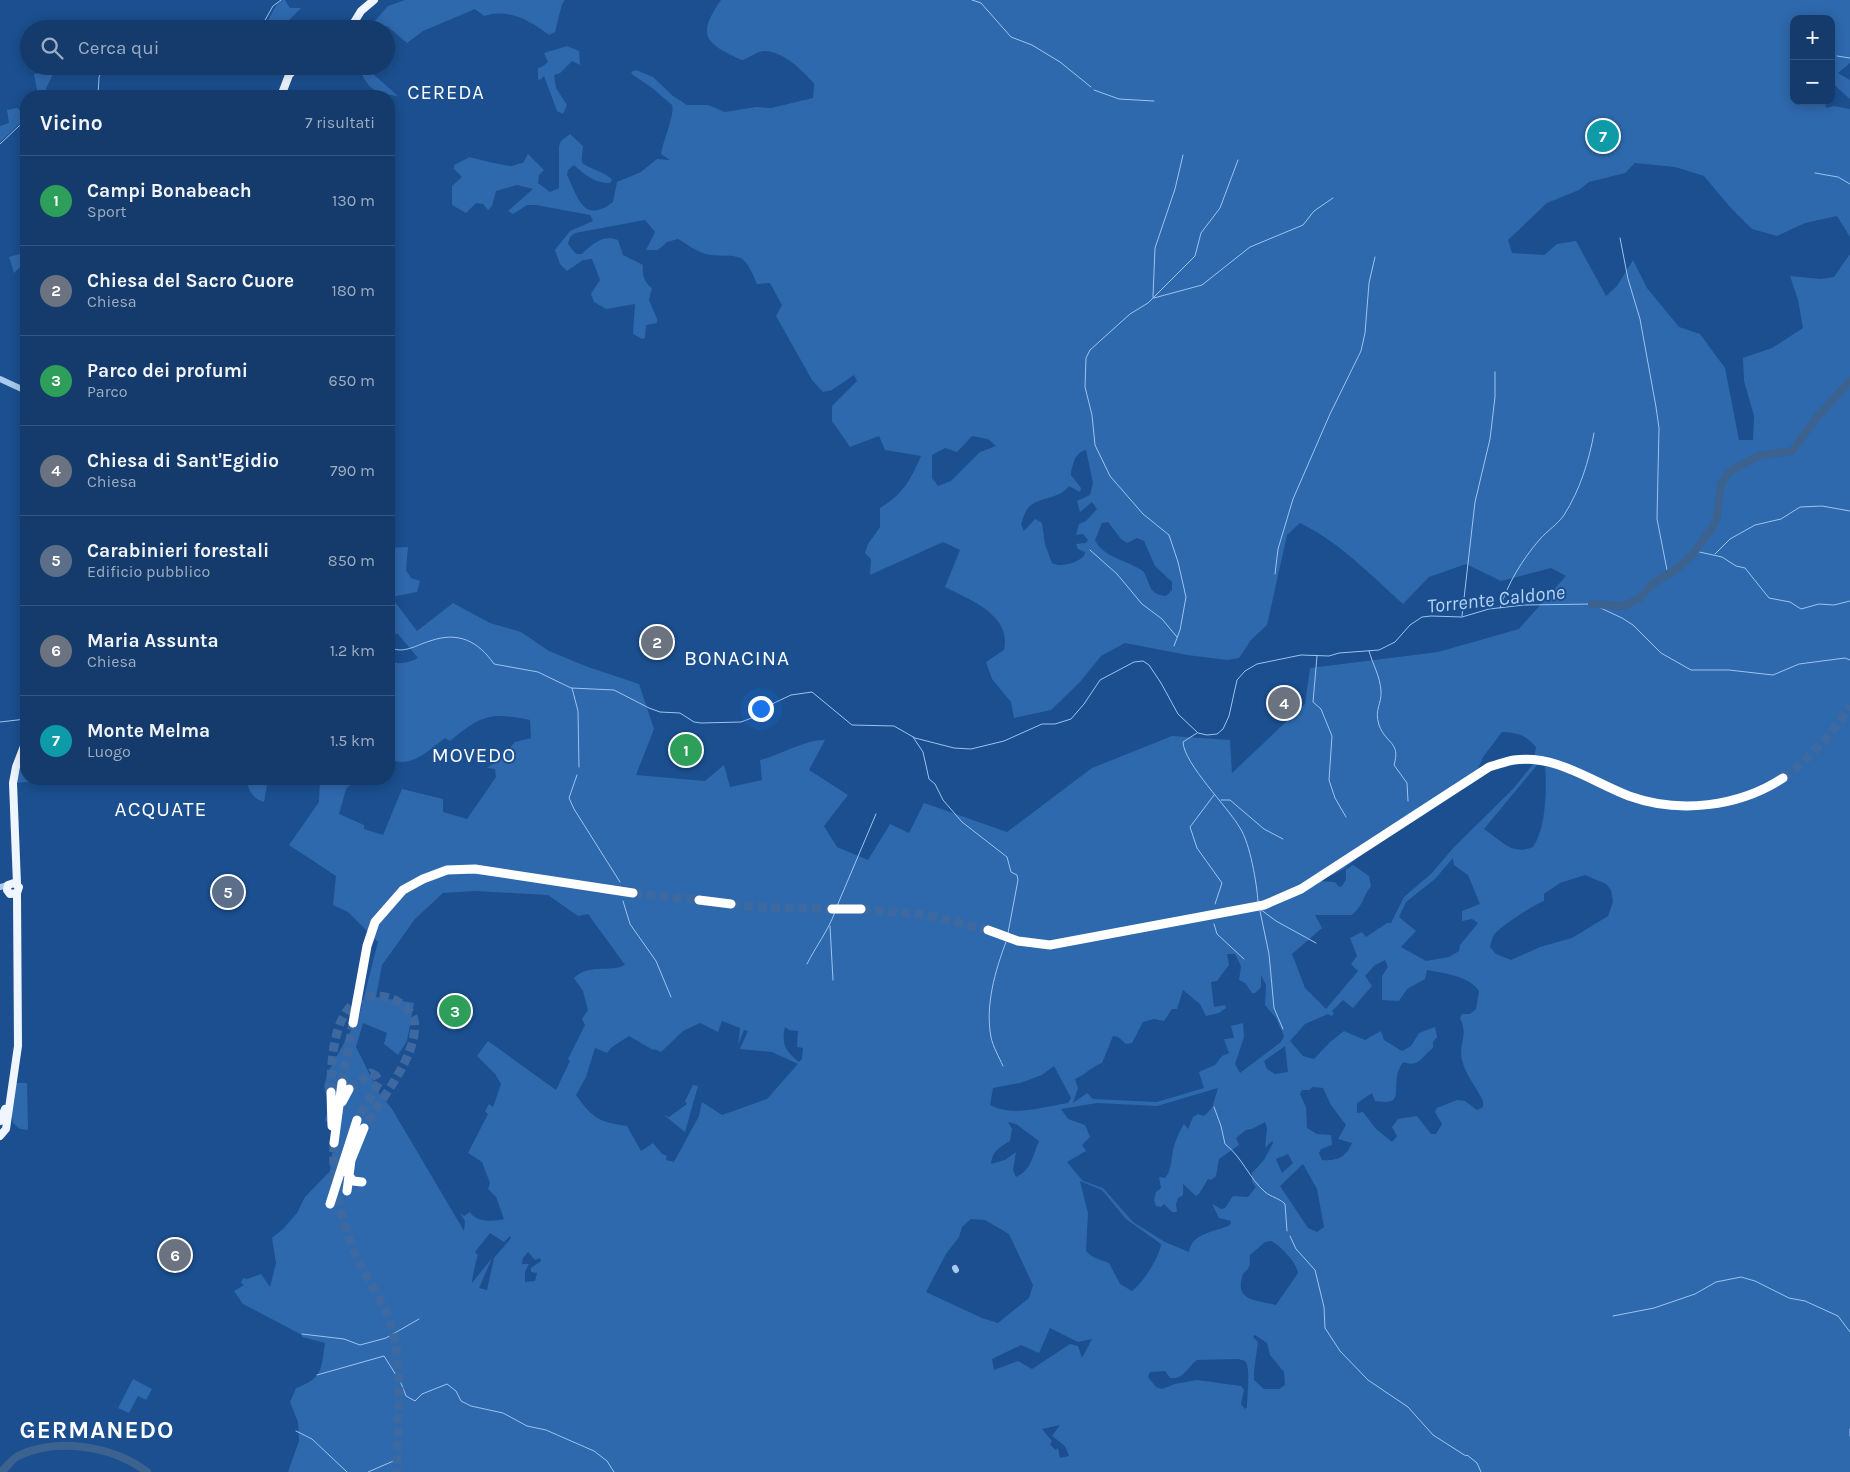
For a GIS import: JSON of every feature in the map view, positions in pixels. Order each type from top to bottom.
[{"type":"highway","points":[[992,932],[1018,941],[1038,944],[1059,944],[1097,935],[1242,911],[1291,894],[1489,767],[1515,760],[1557,764],[1630,796],[1655,803],[1678,805],[1718,804],[1745,798],[1764,791],[1783,778]]},
{"type":"highway","points":[[353,1023],[367,946],[375,922],[403,890],[423,878],[447,870],[474,869],[633,893]]},
{"type":"highway","points":[[699,900],[730,904]]},
{"type":"highway","points":[[832,909],[860,910]]},
{"type":"highway","points":[[331,1092],[334,1143],[336,1124],[346,1086]]},
{"type":"highway","points":[[345,1172],[357,1120]]},
{"type":"highway","points":[[330,1204],[364,1128]]},
{"type":"highway","points":[[345,1172],[353,1181],[362,1182]]},
{"type":"main road","points":[[356,20],[361,12],[374,0]]},
{"type":"main road","points":[[283,90],[289,75]]},
{"type":"main road","points":[[1,1129],[9,1100],[18,1046],[18,954],[13,893],[18,887],[7,886],[15,861],[13,783],[20,757]]},
{"type":"street","points":[[0,379],[20,388]]},
{"type":"street","points":[[14,385],[20,386]]},
{"type":"street","points":[[7,886],[13,893]]},
{"type":"shaded area","points":[[285,0],[290,8],[301,8],[289,20],[268,20],[277,4]]},
{"type":"shaded area","points":[[405,0],[565,0],[562,4],[555,32],[549,35],[518,17],[502,13],[484,16],[475,9],[423,31],[407,43],[395,33],[395,20],[376,20],[388,6]]},
{"type":"shaded area","points":[[721,0],[1850,0],[1850,63],[1838,73],[1850,80],[1850,99],[1835,86],[1835,15],[1790,15],[1790,105],[1825,105],[1826,108],[1834,106],[1850,109],[1850,237],[1837,216],[1805,223],[1777,236],[1752,229],[1730,207],[1704,176],[1675,167],[1635,163],[1625,173],[1589,182],[1579,190],[1547,203],[1508,240],[1512,253],[1544,255],[1557,244],[1576,241],[1606,296],[1617,286],[1633,260],[1647,288],[1679,327],[1700,334],[1725,368],[1739,440],[1753,440],[1754,416],[1744,381],[1743,358],[1772,348],[1803,328],[1798,300],[1790,276],[1821,279],[1834,277],[1850,254],[1850,1472],[288,1472],[299,1441],[298,1422],[290,1402],[296,1388],[311,1381],[319,1372],[325,1343],[302,1337],[302,1335],[243,1304],[234,1291],[244,1285],[241,1283],[243,1278],[247,1279],[261,1274],[270,1287],[276,1263],[272,1238],[297,1213],[305,1197],[330,1171],[335,1131],[325,1120],[329,1106],[324,1086],[328,1072],[359,1016],[378,942],[348,912],[333,905],[336,876],[289,845],[319,802],[320,785],[350,785],[346,789],[339,814],[364,825],[364,829],[383,835],[402,789],[443,799],[443,812],[467,819],[496,777],[495,769],[487,768],[497,761],[515,742],[531,738],[530,720],[496,716],[479,721],[450,741],[445,738],[419,757],[405,762],[395,761],[395,662],[404,663],[418,658],[398,634],[395,633],[395,602],[417,631],[453,603],[490,623],[521,632],[549,651],[588,667],[639,684],[654,729],[636,775],[705,781],[724,765],[730,787],[762,780],[760,760],[810,742],[825,740],[809,770],[848,795],[824,826],[837,847],[868,860],[890,824],[909,833],[924,803],[1007,832],[1092,768],[1172,736],[1230,740],[1232,773],[1305,704],[1310,668],[1438,652],[1519,629],[1566,576],[1551,568],[1501,581],[1466,564],[1429,577],[1403,604],[1341,549],[1300,523],[1287,535],[1267,625],[1251,640],[1239,658],[1227,660],[1187,655],[1125,643],[1101,656],[1080,682],[1051,710],[1014,718],[1011,702],[992,679],[986,662],[1004,650],[1005,638],[1002,627],[987,610],[945,587],[960,550],[943,542],[870,575],[871,559],[865,553],[868,544],[880,527],[880,508],[895,497],[905,486],[921,456],[885,450],[879,436],[850,447],[832,421],[832,406],[857,381],[854,375],[832,390],[823,392],[812,380],[776,316],[782,305],[770,283],[757,284],[752,272],[743,259],[706,254],[678,239],[667,242],[658,250],[646,250],[655,232],[645,220],[575,233],[570,237],[568,244],[576,254],[582,254],[598,241],[613,238],[618,240],[623,255],[643,265],[644,278],[652,288],[649,300],[657,323],[646,325],[645,338],[642,339],[633,334],[635,304],[606,309],[594,302],[591,294],[600,280],[592,259],[583,260],[567,271],[560,264],[555,250],[570,231],[593,221],[590,215],[536,205],[527,205],[513,214],[508,211],[533,189],[517,185],[496,191],[492,206],[488,210],[483,204],[476,203],[466,213],[452,205],[452,186],[462,177],[454,169],[454,165],[470,157],[511,166],[523,163],[528,154],[544,170],[539,175],[538,183],[550,192],[559,188],[559,146],[561,141],[570,134],[583,146],[583,164],[612,180],[610,183],[604,183],[594,180],[574,165],[568,170],[567,175],[578,199],[588,209],[595,211],[613,202],[617,182],[641,172],[657,159],[670,160],[661,154],[672,115],[672,105],[633,75],[631,72],[636,70],[653,77],[673,96],[687,105],[708,105],[725,112],[756,107],[771,108],[813,98],[814,84],[804,73],[785,58],[778,54],[764,51],[742,60],[720,49],[713,43],[708,37],[707,30],[713,12]],"holes":[[[972,436],[988,439],[996,446],[980,452],[951,481],[938,486],[932,478],[932,455],[945,448],[957,452]],[[1086,450],[1093,483],[1090,495],[1077,501],[1080,512],[1092,502],[1097,509],[1086,521],[1079,524],[1076,535],[1083,534],[1088,540],[1086,543],[1076,544],[1078,549],[1085,552],[1084,556],[1077,561],[1060,565],[1052,563],[1045,544],[1042,523],[1035,519],[1024,531],[1021,524],[1027,510],[1035,503],[1060,494],[1069,486],[1080,492],[1081,488],[1071,475],[1072,467],[1079,453]],[[1108,522],[1121,539],[1127,543],[1137,538],[1144,541],[1155,566],[1172,582],[1172,590],[1166,596],[1156,593],[1150,587],[1143,571],[1103,551],[1095,540],[1102,523]],[[1502,732],[1521,735],[1536,747],[1533,764],[1513,789],[1454,847],[1432,873],[1404,897],[1391,923],[1387,923],[1366,937],[1362,932],[1350,938],[1357,956],[1351,964],[1358,971],[1326,1009],[1305,988],[1292,954],[1322,928],[1315,915],[1352,915],[1371,886],[1369,876],[1353,865],[1346,869],[1346,880],[1342,886],[1339,887],[1335,882],[1320,881],[1344,869],[1363,853],[1449,796],[1454,784],[1478,769],[1483,757]],[[1537,765],[1545,766],[1546,797],[1541,830],[1533,847],[1518,850],[1507,846],[1484,829]],[[1453,858],[1454,865],[1468,875],[1480,904],[1462,911],[1462,921],[1472,919],[1478,923],[1460,945],[1459,951],[1449,957],[1426,961],[1401,947],[1416,931],[1399,917],[1406,902],[1435,879]],[[1585,875],[1606,884],[1611,890],[1613,902],[1608,916],[1572,938],[1540,947],[1511,960],[1496,954],[1490,947],[1497,931],[1544,901],[1544,894],[1560,883]],[[475,891],[548,895],[578,916],[588,914],[625,965],[593,969],[580,973],[574,978],[583,991],[588,1010],[582,1019],[585,1025],[568,1059],[570,1061],[556,1090],[488,1041],[477,1056],[495,1074],[501,1084],[493,1107],[489,1104],[485,1111],[488,1114],[468,1153],[482,1162],[490,1183],[488,1189],[496,1197],[504,1219],[495,1221],[485,1220],[476,1218],[470,1212],[464,1216],[460,1213],[465,1221],[464,1231],[392,1109],[379,1093],[356,1047],[363,1023],[387,1033],[384,1044],[398,1055],[407,1041],[414,1003],[376,997],[382,965],[415,919],[443,893]],[[1227,954],[1235,954],[1241,966],[1239,980],[1245,983],[1252,993],[1255,993],[1261,987],[1261,975],[1266,985],[1265,1005],[1276,1018],[1284,1036],[1281,1042],[1240,1073],[1235,1064],[1244,1037],[1243,1023],[1231,1026],[1234,1038],[1224,1039],[1229,1053],[1222,1056],[1215,1065],[1199,1072],[1204,1088],[1157,1102],[1093,1099],[1087,1093],[1073,1103],[1078,1088],[1075,1079],[1102,1063],[1113,1036],[1118,1037],[1126,1044],[1132,1043],[1143,1022],[1154,1019],[1164,1021],[1172,1009],[1177,1009],[1183,990],[1200,1004],[1206,1016],[1219,1013],[1226,1008],[1225,1005],[1214,1007],[1211,982],[1217,981],[1229,965]],[[1385,960],[1388,967],[1382,976],[1382,1000],[1399,1001],[1407,989],[1425,979],[1427,970],[1456,976],[1475,986],[1479,991],[1476,1009],[1470,1014],[1462,1014],[1460,1018],[1464,1030],[1461,1054],[1466,1070],[1483,1101],[1483,1107],[1477,1110],[1465,1101],[1457,1100],[1437,1108],[1435,1112],[1442,1124],[1436,1134],[1431,1134],[1417,1116],[1398,1119],[1392,1127],[1397,1136],[1392,1142],[1376,1129],[1363,1112],[1357,1113],[1357,1103],[1372,1093],[1375,1101],[1393,1100],[1396,1094],[1398,1073],[1403,1062],[1416,1063],[1433,1048],[1433,1042],[1437,1037],[1435,1027],[1419,1033],[1411,1046],[1402,1051],[1384,1040],[1381,1031],[1365,1040],[1344,1031],[1330,1042],[1314,1059],[1303,1056],[1290,1041],[1305,1024],[1328,1014],[1331,1016],[1334,1014],[1332,1011],[1343,1000],[1353,1008],[1372,986],[1365,976],[1375,965]],[[722,1021],[740,1028],[738,1045],[744,1030],[748,1031],[740,1049],[772,1052],[798,1064],[767,1099],[722,1115],[702,1102],[699,1116],[674,1162],[666,1160],[667,1156],[662,1154],[653,1143],[641,1151],[627,1126],[609,1123],[597,1118],[576,1095],[586,1077],[595,1048],[607,1053],[612,1047],[629,1036],[653,1050],[661,1052],[683,1031],[700,1023],[718,1032]],[[785,1027],[789,1030],[798,1031],[797,1047],[803,1048],[802,1059],[799,1062],[788,1051],[784,1038]],[[1285,1046],[1288,1072],[1275,1074],[1267,1069],[1264,1061]],[[1054,1066],[1071,1098],[1068,1103],[1018,1111],[999,1109],[990,1105],[993,1088],[1020,1083],[1042,1075]],[[1313,1087],[1323,1088],[1331,1105],[1346,1125],[1338,1139],[1352,1143],[1347,1152],[1340,1158],[1322,1160],[1319,1153],[1321,1149],[1332,1145],[1331,1135],[1317,1134],[1307,1128],[1306,1107],[1300,1094],[1302,1090],[1309,1090]],[[1218,1088],[1212,1108],[1204,1116],[1198,1114],[1193,1117],[1188,1129],[1184,1124],[1174,1146],[1167,1175],[1165,1178],[1159,1177],[1161,1188],[1156,1192],[1154,1200],[1156,1206],[1161,1207],[1164,1204],[1172,1212],[1177,1212],[1176,1204],[1178,1198],[1183,1195],[1183,1184],[1196,1196],[1199,1194],[1208,1179],[1211,1180],[1216,1176],[1219,1159],[1239,1145],[1236,1138],[1246,1130],[1265,1122],[1267,1128],[1265,1148],[1272,1141],[1273,1143],[1264,1160],[1252,1173],[1252,1182],[1256,1187],[1248,1197],[1233,1196],[1225,1208],[1221,1209],[1212,1204],[1219,1218],[1231,1221],[1230,1225],[1205,1234],[1195,1240],[1189,1252],[1165,1242],[1133,1222],[1103,1188],[1083,1181],[1067,1162],[1086,1151],[1082,1145],[1090,1137],[1085,1125],[1068,1119],[1061,1109],[1097,1103],[1157,1106]],[[1008,1122],[1016,1124],[1039,1141],[1028,1167],[1016,1177],[1013,1170],[1016,1152],[1005,1160],[991,1164],[995,1153],[1000,1147],[1010,1141],[1012,1129]],[[1288,1154],[1293,1163],[1282,1173],[1276,1159]],[[1303,1164],[1317,1189],[1324,1227],[1317,1232],[1308,1228],[1280,1186]],[[1080,1181],[1102,1190],[1126,1219],[1161,1244],[1158,1255],[1150,1269],[1132,1291],[1120,1284],[1109,1263],[1093,1257],[1086,1251],[1088,1213]],[[971,1219],[985,1220],[1009,1234],[1033,1285],[1029,1298],[998,1323],[982,1318],[926,1292],[946,1254],[959,1237],[962,1227]],[[490,1233],[504,1242],[510,1236],[511,1238],[494,1258],[487,1290],[479,1288],[492,1258],[472,1283],[478,1255],[475,1252]],[[1271,1241],[1283,1250],[1295,1264],[1298,1273],[1276,1305],[1255,1301],[1245,1296],[1242,1291],[1242,1277],[1250,1266],[1250,1255],[1265,1242]],[[528,1252],[535,1260],[540,1258],[541,1261],[531,1268],[531,1272],[537,1273],[535,1281],[525,1282],[525,1272],[529,1264],[522,1264],[523,1258]],[[1050,1328],[1078,1342],[1092,1339],[1082,1358],[1078,1346],[1070,1344],[1032,1369],[1018,1361],[994,1370],[992,1359],[1021,1345],[1039,1353]],[[1255,1335],[1267,1343],[1270,1355],[1284,1372],[1285,1385],[1279,1389],[1264,1389],[1254,1380],[1258,1342],[1253,1337]],[[1237,1359],[1245,1361],[1248,1369],[1247,1407],[1245,1409],[1241,1404],[1244,1390],[1241,1386],[1197,1380],[1175,1384],[1162,1389],[1156,1387],[1148,1377],[1150,1372],[1165,1371],[1170,1378],[1179,1377],[1197,1360]],[[1060,1425],[1052,1436],[1065,1446],[1069,1456],[1060,1458],[1058,1448],[1055,1450],[1050,1444],[1052,1441],[1042,1429]]]},
{"type":"shaded area","points":[[567,46],[579,51],[580,65],[572,61],[560,73],[554,75],[556,88],[567,105],[563,114],[557,111],[544,76],[540,80],[538,79],[538,68],[548,62],[544,53]]},
{"type":"shaded area","points":[[34,75],[53,75],[45,90],[37,90]]},
{"type":"shaded area","points":[[362,75],[374,75],[391,90],[375,90],[368,85]]},
{"type":"shaded area","points":[[17,108],[20,110],[20,124],[0,142],[0,126],[9,123],[7,110]]},
{"type":"shaded area","points":[[20,254],[20,267],[14,273],[9,257]]},
{"type":"shaded area","points":[[408,547],[406,570],[411,578],[420,581],[417,592],[395,596],[395,548]]},
{"type":"shaded area","points":[[677,738],[698,743],[694,761],[674,757]]},
{"type":"shaded area","points":[[20,771],[20,783],[16,783]]},
{"type":"shaded area","points":[[248,785],[267,785],[264,802],[252,794]]},
{"type":"shaded area","points":[[468,995],[455,1031],[448,1029],[446,1017],[451,996],[460,1001]]},
{"type":"shaded area","points":[[16,1083],[27,1083],[28,1130],[20,1129],[13,1123],[11,1110]]},
{"type":"shaded area","points":[[693,1085],[698,1086],[685,1132],[664,1115],[669,1117],[687,1104],[685,1101]]},
{"type":"shaded area","points":[[133,1379],[152,1389],[146,1400],[138,1396],[129,1413],[118,1408]]},
{"type":"waterway","points":[[265,20],[273,6],[281,0]]},
{"type":"waterway","points":[[972,0],[981,3],[1011,37],[1032,45],[1060,62],[1091,87]]},
{"type":"waterway","points":[[1837,56],[1850,58]]},
{"type":"waterway","points":[[98,90],[100,75]]},
{"type":"waterway","points":[[1094,90],[1119,99],[1154,101]]},
{"type":"waterway","points":[[0,144],[20,126]]},
{"type":"waterway","points":[[1153,297],[1155,248],[1175,189],[1183,155]]},
{"type":"waterway","points":[[1174,646],[1180,630],[1186,597],[1178,562],[1169,535],[1143,514],[1110,476],[1095,445],[1092,415],[1085,387],[1086,358],[1090,350],[1130,314],[1148,303],[1195,256],[1201,233],[1220,208],[1238,160]]},
{"type":"waterway","points":[[1815,173],[1838,177],[1850,184]]},
{"type":"waterway","points":[[1154,298],[1202,285],[1250,247],[1303,225],[1314,211],[1333,198]]},
{"type":"waterway","points":[[1620,238],[1628,279],[1640,319],[1659,428],[1657,519],[1668,575]]},
{"type":"waterway","points":[[1275,574],[1278,549],[1293,499],[1330,414],[1361,351],[1365,333],[1369,283],[1375,257]]},
{"type":"waterway","points":[[1462,616],[1475,502],[1490,439],[1495,397],[1495,372]]},
{"type":"waterway","points":[[1592,604],[1624,606],[1640,598],[1652,584],[1679,567],[1692,555],[1712,528],[1717,518],[1721,484],[1729,472],[1758,456],[1792,451],[1817,417],[1850,381]]},
{"type":"waterway","points":[[1500,608],[1511,581],[1527,555],[1540,539],[1562,518],[1575,496],[1583,475],[1594,433]]},
{"type":"waterway","points":[[1715,554],[1730,539],[1755,525],[1781,519],[1800,507],[1822,506],[1850,511]]},
{"type":"waterway","points":[[1090,550],[1117,574],[1142,604],[1162,619],[1177,637]]},
{"type":"waterway","points":[[1695,551],[1722,557],[1736,566],[1745,568],[1769,598],[1790,602],[1801,609],[1819,604],[1834,605],[1850,601]]},
{"type":"waterway","name":"Torrente Caldone","points":[[395,649],[404,650],[440,638],[458,638],[466,640],[481,649],[494,664],[538,672],[571,688],[614,690],[649,708],[660,712],[680,713],[694,722],[701,723],[741,722],[757,716],[774,703],[791,695],[812,692],[852,725],[894,726],[915,738],[954,748],[971,749],[1004,741],[1042,724],[1055,724],[1071,719],[1100,680],[1134,662],[1143,661],[1149,665],[1161,683],[1178,714],[1198,733],[1207,735],[1217,734],[1223,729],[1229,716],[1237,680],[1245,671],[1257,664],[1301,655],[1329,656],[1339,653],[1379,650],[1395,642],[1410,625],[1422,617],[1462,617],[1489,609],[1524,605],[1592,604],[1633,625],[1661,653],[1691,670],[1729,670],[1773,675],[1799,664],[1845,658],[1850,660]]},
{"type":"waterway","points":[[1369,651],[1380,686],[1381,696],[1377,715],[1379,725],[1396,752],[1394,765],[1407,783],[1408,801]]},
{"type":"waterway","points":[[1317,656],[1313,702],[1321,709],[1332,736],[1329,780],[1335,798],[1346,817]]},
{"type":"waterway","points":[[572,688],[578,711],[579,767]]},
{"type":"waterway","name":"Torrente Caldone","points":[[0,722],[20,720]]},
{"type":"waterway","points":[[1197,733],[1183,742],[1185,751],[1198,773],[1234,819],[1244,835],[1252,864],[1258,902]]},
{"type":"waterway","points":[[913,737],[923,752],[929,779],[935,784],[943,800],[962,822],[1007,857],[1011,872],[1017,875],[1018,880],[1008,933]]},
{"type":"waterway","points":[[577,775],[569,798],[620,882]]},
{"type":"waterway","points":[[1214,795],[1190,827],[1197,848],[1222,883],[1215,904]]},
{"type":"waterway","points":[[1221,800],[1230,800],[1264,829],[1283,839]]},
{"type":"waterway","points":[[837,906],[876,814]]},
{"type":"waterway","points":[[623,901],[630,924],[656,961],[671,997]]},
{"type":"waterway","points":[[1260,909],[1276,921],[1316,943]]},
{"type":"waterway","points":[[1260,911],[1269,954],[1274,1008],[1283,1029]]},
{"type":"waterway","points":[[807,964],[835,912]]},
{"type":"waterway","points":[[1214,924],[1217,934],[1244,959]]},
{"type":"waterway","points":[[830,926],[833,980]]},
{"type":"waterway","points":[[1003,1066],[992,1041],[989,1013],[992,989],[1006,942]]},
{"type":"waterway","points":[[1214,1107],[1225,1144],[1236,1155],[1259,1186],[1267,1194],[1285,1204],[1287,1231]]},
{"type":"waterway","points":[[1290,1236],[1296,1249],[1315,1270],[1324,1307],[1325,1328],[1340,1351],[1368,1380],[1408,1407],[1433,1435],[1477,1463],[1481,1472]]},
{"type":"waterway","points":[[1613,1316],[1654,1308],[1695,1294],[1716,1282],[1741,1277],[1755,1281],[1789,1298],[1805,1301],[1838,1316],[1850,1332]]},
{"type":"waterway","points":[[302,1334],[344,1339],[360,1345],[386,1338],[419,1319]]},
{"type":"waterway","points":[[317,1375],[384,1356],[401,1383],[406,1396],[415,1401],[422,1394],[447,1384],[456,1391],[461,1401],[471,1406],[503,1413],[527,1426],[546,1430],[594,1451],[607,1461],[614,1472]]},
{"type":"waterway","points":[[1850,1429],[1850,1436]]},
{"type":"waterway","points":[[296,1431],[312,1439],[347,1472]]},
{"type":"waterway","points":[[1,1472],[18,1456],[33,1450],[67,1446],[84,1447],[118,1456],[147,1472]]},
{"type":"waterway","points":[[368,1472],[398,1459]]},
{"type":"tunnel","points":[[1783,778],[1820,745],[1850,706]]},
{"type":"tunnel","points":[[633,893],[699,900]]},
{"type":"tunnel","points":[[731,904],[755,907],[832,909]]},
{"type":"tunnel","points":[[861,909],[927,915],[988,930]]},
{"type":"tunnel","points":[[331,1092],[334,1044],[338,1028],[345,1014],[355,1003],[368,997],[385,997],[406,1007],[414,1019],[411,1047],[398,1075],[364,1128]]},
{"type":"tunnel","points":[[342,1083],[353,1023]]},
{"type":"tunnel","points":[[349,1089],[371,1073],[376,1076],[379,1082],[357,1120]]},
{"type":"tunnel","points":[[334,1143],[335,1175],[343,1220],[360,1264],[388,1317],[395,1341],[399,1377],[397,1472]]},
{"type":"place","name":"Monte Melma","points":[[1603,136]]},
{"type":"place","name":"Chiesa del Sacro Cuore","points":[[657,642]]},
{"type":"place","name":"Chiesa di Sant'Egidio","points":[[1284,703]]},
{"type":"place","name":"Campi Bonabeach","points":[[686,750]]},
{"type":"place","name":"Carabinieri forestali","points":[[228,892]]},
{"type":"place","name":"Parco dei profumi","points":[[455,1011]]},
{"type":"place","name":"Maria Assunta","points":[[175,1255]]},
{"type":"district","name":"CEREDA","points":[[446,92]]},
{"type":"district","name":"BONACINA","points":[[737,658]]},
{"type":"district","name":"MOVEDO","points":[[474,755]]},
{"type":"district","name":"ACQUATE","points":[[161,809]]},
{"type":"district","name":"GERMANEDO","points":[[97,1430]]}]
